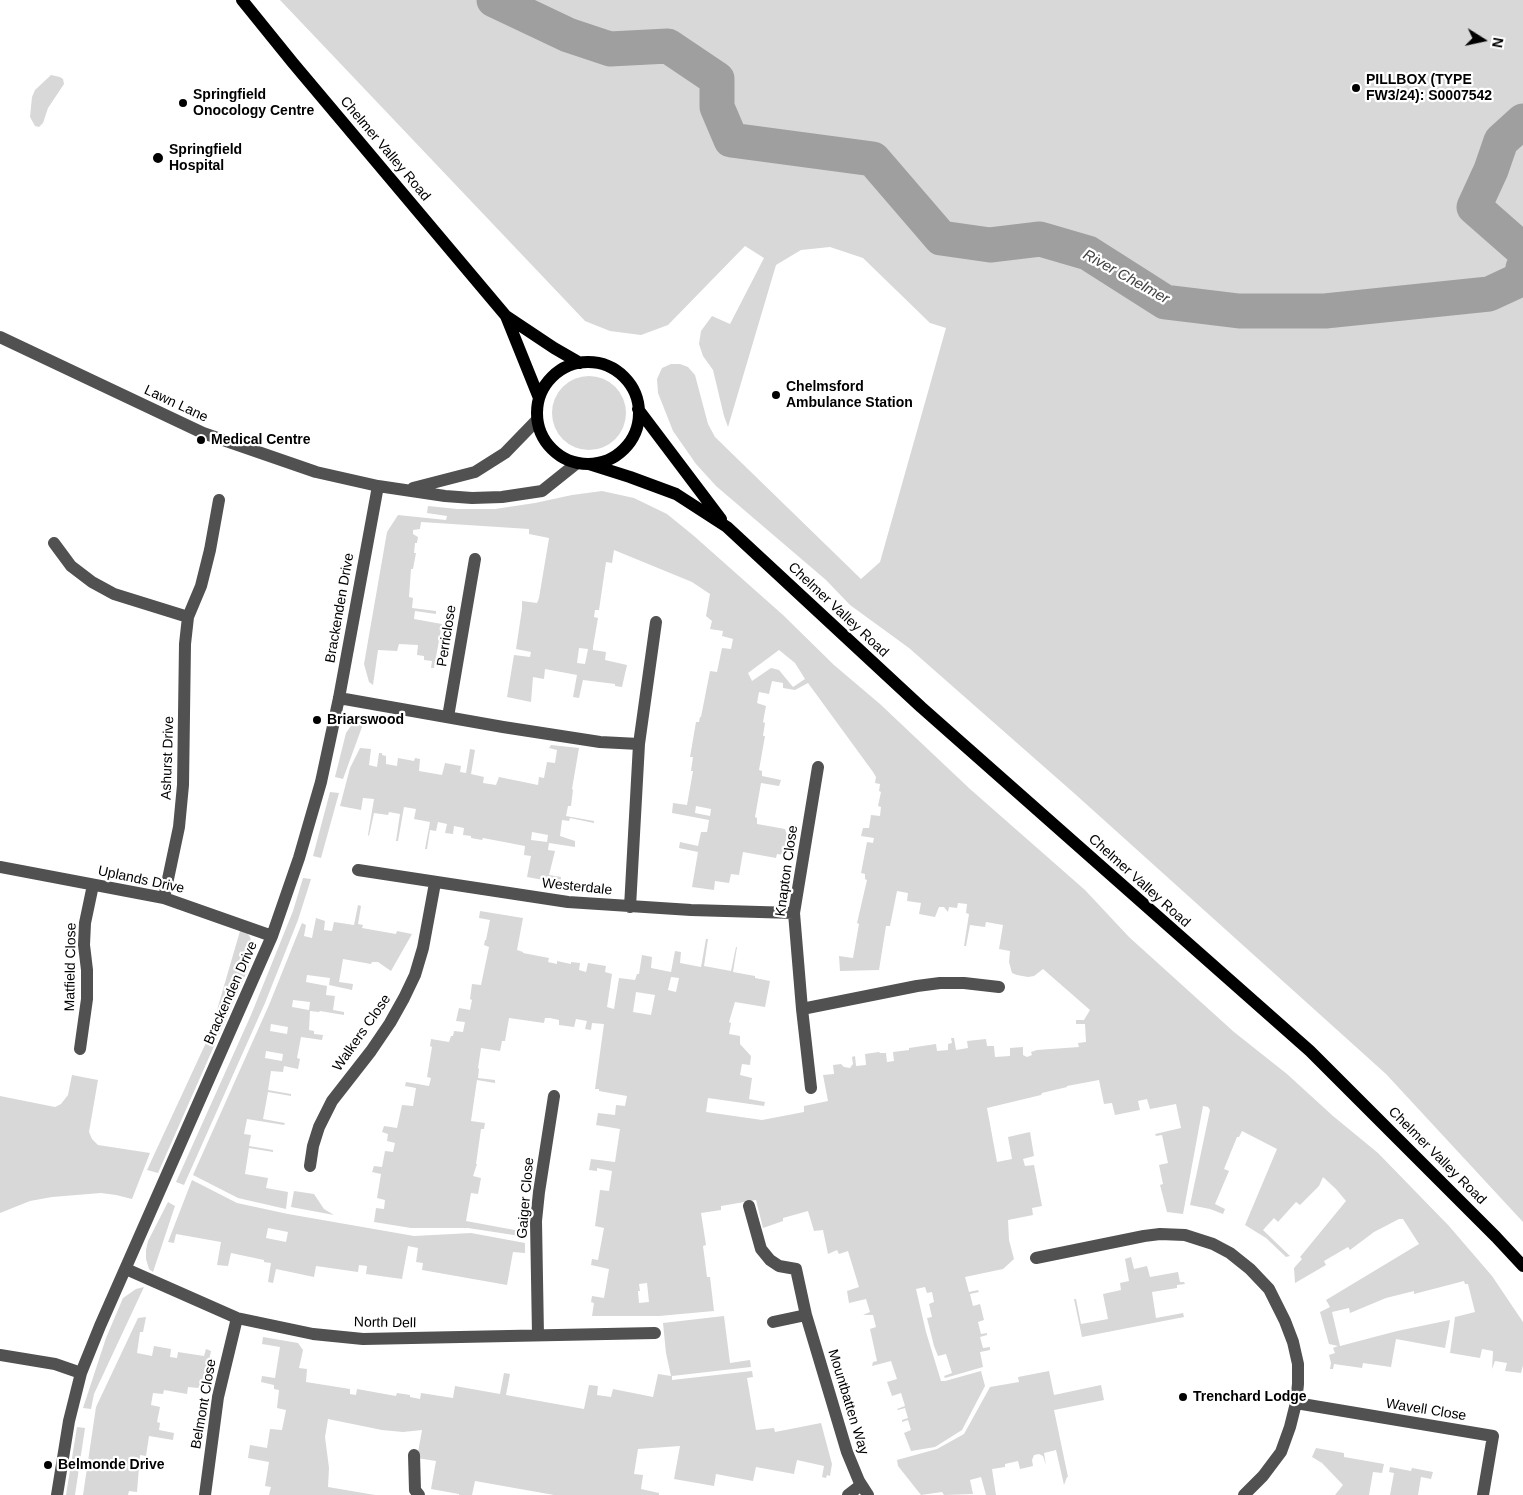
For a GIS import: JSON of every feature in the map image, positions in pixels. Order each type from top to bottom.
[{"type":"main road","name":"Chelmer Valley Road","points":[[242,0],[506,316],[580,363]]},
{"type":"main road","name":"Chelmer Valley Road","points":[[506,316],[539,398]]},
{"type":"main road","points":[[595,362],[621,375],[632,388],[638,409],[637,426],[626,446],[616,455],[605,461],[583,463],[559,455],[550,448],[537,420],[539,398],[552,376],[562,369],[580,363],[595,362]]},
{"type":"main road","name":"Chelmer Valley Road","points":[[638,409],[727,527]]},
{"type":"main road","name":"Chelmer Valley Road","points":[[583,463],[630,477],[676,494],[727,527],[921,707],[1310,1051],[1523,1266]]},
{"type":"street","name":"Lawn Lane","points":[[0,337],[203,433],[316,472],[378,486],[472,498],[502,497],[542,491],[583,463]]},
{"type":"street","name":"Lawn Lane","points":[[406,490],[475,472],[505,453],[537,420]]},
{"type":"street","name":"Brackenden Drive","points":[[56,1495],[69,1421],[81,1373],[272,936],[305,839],[321,782],[339,698],[378,486]]},
{"type":"street","name":"Ashurst Drive","points":[[164,898],[179,827],[183,784],[185,644],[188,617],[201,586],[219,500]]},
{"type":"street","points":[[54,543],[71,566],[92,582],[114,594],[188,617]]},
{"type":"street","name":"Perriclose","points":[[448,717],[475,559]]},
{"type":"street","points":[[630,907],[639,744],[656,622]]},
{"type":"street","points":[[339,698],[502,727],[600,742],[639,744]]},
{"type":"street","name":"Knapton Close","points":[[811,1088],[794,913],[818,767]]},
{"type":"street","name":"Uplands Drive","points":[[0,867],[164,898],[272,936]]},
{"type":"street","name":"Westerdale","points":[[358,870],[568,902],[630,907],[794,913]]},
{"type":"street","name":"Walkers Close","points":[[310,1166],[313,1146],[319,1127],[332,1101],[390,1023],[415,975],[423,948],[435,883]]},
{"type":"street","name":"Matfield Close","points":[[80,1049],[87,999],[87,970],[84,945],[85,923],[92,885]]},
{"type":"street","points":[[802,1009],[940,983],[964,983],[999,987]]},
{"type":"street","name":"Gaiger Close","points":[[538,1335],[536,1221],[554,1096]]},
{"type":"street","name":"Mountbatten Way","points":[[749,1206],[761,1249],[770,1260],[779,1266],[796,1269],[806,1315],[846,1452],[865,1490]]},
{"type":"street","points":[[1036,1258],[1144,1236],[1160,1234],[1185,1236],[1213,1244],[1230,1253],[1250,1269],[1269,1289],[1293,1342],[1298,1364],[1296,1403],[1281,1452],[1263,1476],[1244,1495]]},
{"type":"street","name":"North Dell","points":[[126,1269],[237,1318],[313,1334],[363,1339],[655,1333]]},
{"type":"street","points":[[773,1322],[806,1315]]},
{"type":"street","name":"Belmont Close","points":[[205,1495],[218,1397],[237,1318]]},
{"type":"street","points":[[0,1355],[55,1364],[81,1373]]},
{"type":"street","name":"Wavell Close","points":[[1296,1403],[1493,1436],[1483,1495]]},
{"type":"street","points":[[414,1455],[415,1490],[419,1495]]},
{"type":"street","points":[[848,1495],[865,1490]]},
{"type":"shaded area","points":[[280,0],[1523,0],[1523,1222],[1386,1074],[1075,794],[909,648],[850,605],[826,580],[716,486],[696,464],[673,431],[658,393],[657,379],[662,368],[671,364],[680,364],[688,367],[695,375],[708,424],[715,437],[861,579],[880,562],[946,328],[930,323],[863,258],[830,247],[801,250],[776,265],[728,427],[713,370],[703,356],[699,344],[701,331],[712,316],[730,324],[764,258],[745,246],[668,325],[641,335],[610,331],[585,321]]},
{"type":"shaded area","points":[[51,75],[63,79],[64,84],[48,108],[43,123],[39,127],[35,126],[30,117],[32,97],[35,90]]},
{"type":"shaded area","points":[[589,376],[603,379],[615,387],[623,399],[626,413],[623,427],[615,439],[603,447],[589,450],[575,447],[563,439],[555,427],[552,413],[555,399],[563,387],[575,379]]},
{"type":"shaded area","points":[[602,491],[634,498],[667,514],[694,536],[783,615],[834,665],[880,704],[970,789],[1085,890],[1129,937],[1234,1032],[1287,1074],[1333,1116],[1378,1153],[1449,1226],[1492,1276],[1523,1322],[1523,1365],[1521,1373],[1505,1371],[1507,1363],[1495,1361],[1492,1369],[1493,1351],[1482,1349],[1480,1358],[1450,1353],[1455,1317],[1475,1312],[1468,1284],[1465,1284],[1464,1281],[1414,1294],[1414,1291],[1386,1298],[1350,1313],[1349,1308],[1332,1312],[1340,1346],[1450,1320],[1445,1348],[1396,1339],[1391,1367],[1363,1363],[1362,1368],[1334,1364],[1333,1369],[1330,1369],[1329,1355],[1335,1353],[1333,1348],[1338,1346],[1329,1344],[1320,1312],[1330,1307],[1326,1300],[1419,1244],[1403,1219],[1399,1219],[1374,1232],[1350,1250],[1348,1247],[1324,1261],[1326,1265],[1295,1283],[1294,1268],[1302,1259],[1300,1257],[1346,1201],[1336,1189],[1323,1177],[1319,1186],[1300,1205],[1296,1202],[1278,1222],[1274,1218],[1263,1230],[1290,1256],[1286,1257],[1266,1238],[1245,1225],[1277,1149],[1242,1131],[1239,1137],[1237,1137],[1224,1169],[1229,1171],[1215,1204],[1225,1209],[1223,1214],[1190,1205],[1210,1110],[1208,1107],[1203,1106],[1183,1214],[1167,1212],[1160,1185],[1163,1184],[1159,1165],[1168,1163],[1162,1135],[1156,1136],[1155,1134],[1181,1128],[1176,1104],[1150,1109],[1147,1099],[1138,1101],[1140,1110],[1115,1115],[1112,1103],[1104,1104],[1099,1080],[1067,1086],[1042,1093],[1041,1095],[987,1108],[997,1162],[1012,1159],[1008,1137],[1030,1132],[1034,1156],[1023,1159],[1025,1166],[1034,1165],[1042,1206],[1032,1208],[1033,1215],[1008,1220],[1009,1240],[1014,1259],[1003,1269],[965,1277],[969,1292],[978,1290],[979,1292],[970,1294],[973,1306],[980,1304],[984,1320],[978,1322],[981,1334],[987,1333],[987,1335],[980,1337],[983,1348],[990,1347],[990,1350],[980,1352],[983,1367],[945,1378],[944,1376],[952,1373],[946,1354],[938,1356],[927,1318],[932,1317],[929,1304],[934,1302],[932,1292],[927,1293],[925,1287],[916,1289],[926,1332],[941,1381],[981,1371],[985,1386],[962,1430],[935,1447],[911,1451],[904,1433],[911,1430],[908,1420],[902,1422],[902,1420],[908,1418],[905,1408],[897,1409],[905,1406],[901,1393],[892,1396],[887,1382],[897,1379],[891,1361],[872,1366],[873,1362],[877,1361],[870,1329],[876,1327],[873,1315],[863,1315],[870,1312],[866,1299],[849,1303],[847,1291],[859,1287],[848,1251],[839,1254],[837,1250],[828,1254],[823,1230],[814,1231],[808,1211],[783,1218],[783,1221],[763,1228],[756,1200],[721,1206],[721,1210],[701,1213],[706,1245],[703,1246],[707,1277],[710,1277],[714,1311],[659,1316],[592,1316],[594,1303],[591,1302],[592,1296],[604,1298],[609,1269],[591,1265],[592,1259],[598,1260],[604,1228],[595,1226],[600,1190],[609,1191],[612,1171],[597,1168],[597,1171],[589,1170],[591,1159],[615,1162],[620,1129],[596,1125],[598,1113],[615,1115],[616,1105],[625,1106],[627,1096],[595,1089],[604,1024],[592,1023],[591,1030],[585,1029],[587,1021],[576,1019],[574,1027],[559,1025],[559,1020],[550,1018],[545,1018],[544,1023],[509,1018],[505,1041],[502,1041],[500,1051],[481,1048],[478,1078],[495,1080],[495,1083],[477,1080],[471,1121],[485,1123],[484,1129],[481,1129],[477,1164],[473,1176],[481,1178],[478,1194],[471,1193],[466,1221],[520,1231],[520,1236],[468,1228],[411,1228],[374,1222],[376,1208],[384,1209],[385,1200],[377,1198],[381,1174],[372,1172],[374,1166],[382,1167],[385,1151],[393,1152],[395,1143],[387,1141],[388,1134],[382,1132],[384,1126],[397,1128],[402,1105],[413,1106],[416,1088],[405,1086],[406,1082],[429,1086],[431,1078],[427,1077],[432,1047],[430,1046],[431,1039],[449,1042],[454,1031],[463,1032],[465,1022],[456,1021],[459,1008],[470,1010],[472,984],[481,985],[489,947],[484,945],[490,920],[479,918],[480,911],[523,918],[517,950],[523,953],[549,958],[548,962],[557,964],[557,961],[571,964],[571,962],[580,963],[579,970],[586,972],[588,963],[606,966],[605,972],[612,974],[607,1007],[614,1009],[619,978],[635,980],[637,974],[639,974],[642,955],[652,957],[651,968],[671,972],[675,951],[681,952],[680,963],[701,967],[706,939],[708,939],[704,966],[731,971],[737,947],[733,972],[770,981],[765,1007],[735,1002],[729,1022],[731,1023],[729,1034],[740,1036],[740,1044],[751,1056],[750,1065],[742,1064],[740,1075],[752,1078],[749,1099],[765,1102],[764,1106],[708,1098],[706,1112],[762,1120],[804,1112],[804,1106],[828,1101],[823,1075],[834,1074],[833,1065],[841,1064],[844,1067],[850,1068],[853,1064],[852,1057],[855,1056],[856,1066],[866,1065],[865,1054],[879,1052],[886,1053],[887,1062],[894,1061],[893,1052],[936,1044],[937,1051],[948,1050],[948,1044],[952,1043],[951,1038],[954,1038],[956,1050],[968,1048],[967,1041],[986,1039],[987,1046],[994,1046],[995,1057],[1010,1056],[1010,1048],[1023,1047],[1023,1055],[1027,1057],[1032,1055],[1031,1052],[1037,1050],[1079,1047],[1078,1043],[1086,1042],[1085,1024],[1076,1024],[1076,1020],[1084,1020],[1090,1010],[1043,969],[1034,976],[1028,977],[1012,973],[1009,962],[1010,951],[999,949],[1003,925],[986,922],[985,927],[970,925],[966,946],[964,946],[969,914],[966,913],[967,904],[958,903],[957,908],[949,907],[948,912],[944,907],[939,907],[935,917],[919,914],[921,903],[907,901],[908,893],[897,891],[890,926],[886,926],[879,970],[840,971],[839,956],[853,958],[859,924],[857,923],[867,880],[865,879],[865,874],[861,873],[867,842],[873,843],[874,838],[861,836],[863,828],[869,828],[871,815],[880,816],[881,807],[878,806],[881,792],[879,791],[880,784],[875,783],[876,777],[873,772],[808,683],[795,690],[783,688],[783,683],[772,681],[769,694],[759,692],[757,703],[766,706],[763,722],[765,723],[763,736],[765,736],[759,770],[762,771],[762,776],[781,780],[779,786],[761,783],[755,817],[757,818],[757,824],[785,829],[787,835],[784,855],[777,854],[776,858],[743,852],[739,875],[731,874],[729,883],[715,881],[714,890],[692,887],[698,852],[679,848],[680,842],[698,846],[701,832],[707,832],[709,820],[672,813],[673,803],[687,805],[693,771],[691,771],[693,757],[690,757],[696,722],[699,722],[701,717],[710,671],[717,672],[722,648],[731,649],[733,639],[722,636],[723,631],[710,629],[712,621],[706,616],[710,594],[692,582],[614,550],[612,563],[606,562],[599,610],[595,610],[594,617],[598,618],[593,650],[606,652],[605,660],[627,665],[622,687],[615,686],[615,684],[583,680],[579,698],[573,697],[577,675],[545,669],[544,679],[533,677],[531,702],[507,697],[514,655],[530,657],[531,652],[516,649],[522,601],[537,603],[549,538],[529,534],[529,529],[421,522],[420,529],[413,530],[413,534],[418,537],[417,543],[415,543],[414,553],[416,553],[413,569],[411,569],[409,597],[413,598],[412,608],[436,611],[436,614],[415,611],[414,619],[442,624],[434,668],[431,668],[432,661],[424,660],[424,656],[417,655],[418,645],[399,644],[397,651],[378,650],[373,685],[369,682],[364,664],[387,532],[398,515],[446,520],[447,516],[427,513],[428,506],[457,509],[495,509]],"holes":[[[579,648],[588,649],[585,664],[577,663]],[[779,650],[795,663],[805,679],[793,687],[779,670],[771,668],[752,681],[748,673]],[[696,806],[711,809],[710,816],[695,813]],[[671,977],[679,978],[676,992],[668,990]],[[636,992],[655,995],[651,1015],[633,1012]],[[647,1283],[649,1302],[639,1303],[638,1291],[640,1291],[639,1284]]]},
{"type":"shaded area","points":[[366,716],[343,779],[335,777],[346,733],[355,720]]},
{"type":"shaded area","points":[[551,745],[579,748],[571,806],[568,806],[566,816],[594,821],[594,823],[570,818],[569,821],[562,820],[560,836],[575,841],[575,847],[549,843],[548,850],[555,851],[549,875],[561,877],[560,883],[527,877],[531,856],[524,855],[525,846],[483,838],[482,840],[471,838],[471,836],[463,835],[464,828],[454,826],[453,834],[445,833],[447,824],[438,822],[436,831],[430,830],[427,849],[425,849],[430,822],[414,819],[416,809],[404,807],[398,841],[396,841],[400,814],[389,812],[388,815],[374,813],[369,836],[374,799],[363,798],[361,810],[340,806],[350,768],[360,748],[371,749],[369,765],[377,767],[379,753],[382,753],[382,755],[386,756],[386,764],[397,766],[398,758],[414,761],[415,758],[420,759],[419,771],[442,775],[445,763],[461,766],[460,772],[466,773],[470,749],[475,750],[471,774],[484,777],[483,783],[496,785],[499,777],[538,785],[539,777],[544,778],[547,762],[555,763],[557,750],[549,748]],"holes":[[[532,832],[548,835],[547,842],[531,840]]]},
{"type":"shaded area","points":[[330,792],[339,793],[321,858],[313,856]]},
{"type":"shaded area","points":[[303,878],[311,879],[298,920],[265,1003],[184,1185],[176,1182],[251,1015],[293,911]]},
{"type":"shaded area","points":[[358,905],[361,906],[358,924],[363,925],[362,928],[396,934],[397,931],[412,934],[391,971],[378,962],[372,962],[371,964],[343,959],[339,982],[353,984],[352,990],[329,985],[330,978],[307,975],[306,982],[327,986],[326,995],[335,996],[333,1010],[344,1012],[344,1015],[310,1011],[309,1030],[314,1031],[314,1034],[323,1035],[322,1040],[301,1037],[297,1058],[300,1059],[298,1069],[284,1066],[283,1072],[271,1071],[268,1090],[291,1094],[291,1096],[268,1092],[263,1119],[285,1123],[284,1125],[247,1119],[244,1134],[251,1135],[249,1146],[273,1150],[273,1152],[249,1148],[245,1174],[268,1178],[266,1188],[288,1192],[286,1209],[238,1198],[193,1175],[269,1005],[302,923],[306,925],[304,936],[312,938],[316,918],[325,921],[324,930],[332,931],[334,922],[354,925]],"holes":[[[293,1000],[310,1002],[309,1010],[292,1007]],[[271,1024],[288,1027],[287,1034],[270,1031]],[[266,1051],[283,1054],[282,1061],[265,1058]]]},
{"type":"shaded area","points":[[240,931],[246,931],[250,937],[253,947],[252,960],[158,1173],[147,1170],[210,1034]]},
{"type":"shaded area","points":[[72,1075],[98,1080],[89,1132],[92,1139],[98,1145],[150,1153],[132,1199],[101,1193],[52,1197],[30,1201],[0,1213],[0,1096],[55,1107],[61,1104],[68,1095]]},
{"type":"shaded area","points":[[192,1180],[237,1203],[414,1236],[471,1233],[525,1243],[525,1253],[513,1252],[507,1285],[422,1270],[423,1263],[416,1262],[418,1248],[408,1246],[402,1279],[366,1274],[367,1266],[359,1265],[358,1272],[316,1266],[314,1277],[276,1269],[273,1283],[268,1282],[271,1263],[264,1262],[264,1260],[231,1253],[228,1266],[217,1265],[221,1242],[176,1234],[174,1243],[168,1242]],"holes":[[[268,1228],[288,1232],[286,1242],[266,1238]]]},
{"type":"shaded area","points":[[294,1191],[314,1194],[324,1209],[334,1215],[291,1207]]},
{"type":"shaded area","points":[[168,1202],[175,1206],[153,1272],[149,1269],[146,1250],[148,1241]]},
{"type":"shaded area","points":[[1131,1257],[1134,1269],[1147,1266],[1150,1277],[1178,1272],[1180,1282],[1185,1284],[1177,1285],[1177,1288],[1152,1292],[1156,1318],[1183,1313],[1184,1317],[1082,1337],[1074,1299],[1076,1299],[1081,1324],[1108,1319],[1103,1294],[1121,1290],[1120,1283],[1129,1281],[1125,1259]]},
{"type":"shaded area","points":[[144,1287],[94,1394],[91,1409],[83,1408],[106,1338],[123,1298],[136,1289]]},
{"type":"shaded area","points":[[724,1316],[730,1363],[750,1360],[751,1367],[672,1376],[672,1380],[752,1371],[753,1377],[747,1378],[756,1430],[774,1428],[775,1432],[821,1423],[832,1464],[830,1476],[822,1477],[824,1466],[797,1460],[794,1474],[756,1467],[753,1481],[716,1474],[714,1486],[674,1479],[680,1446],[638,1449],[634,1474],[643,1475],[641,1489],[659,1493],[659,1495],[554,1495],[475,1481],[472,1495],[459,1495],[431,1489],[436,1461],[417,1458],[422,1430],[403,1432],[382,1430],[328,1419],[325,1437],[329,1468],[328,1487],[375,1495],[269,1495],[271,1487],[265,1486],[269,1462],[248,1458],[250,1445],[267,1448],[270,1429],[282,1430],[286,1410],[277,1408],[279,1390],[274,1389],[274,1385],[261,1382],[262,1376],[275,1378],[280,1347],[262,1344],[263,1337],[298,1343],[303,1350],[299,1368],[307,1369],[306,1382],[350,1389],[350,1394],[356,1395],[357,1389],[396,1396],[397,1393],[410,1395],[410,1397],[420,1399],[421,1393],[453,1398],[455,1386],[500,1394],[504,1373],[510,1374],[506,1395],[584,1409],[589,1385],[598,1386],[597,1395],[611,1397],[613,1389],[653,1397],[658,1374],[671,1376],[666,1353],[663,1323]]},
{"type":"shaded area","points":[[146,1317],[143,1332],[140,1332],[137,1353],[152,1356],[154,1346],[171,1349],[170,1357],[177,1358],[178,1352],[204,1356],[206,1349],[211,1351],[204,1385],[199,1388],[188,1387],[187,1394],[164,1390],[163,1394],[153,1393],[151,1405],[160,1407],[157,1422],[160,1423],[159,1430],[174,1433],[173,1440],[149,1436],[146,1456],[140,1455],[137,1492],[129,1491],[128,1495],[83,1495],[96,1407],[138,1318]]},
{"type":"shaded area","points":[[1049,1371],[1054,1395],[1101,1385],[1104,1400],[1054,1410],[1068,1477],[1064,1485],[1056,1450],[1044,1453],[1046,1465],[1043,1456],[1039,1454],[1034,1455],[1032,1460],[1033,1466],[1020,1469],[1018,1461],[1005,1464],[1005,1467],[992,1469],[996,1495],[986,1495],[981,1477],[970,1480],[973,1494],[944,1495],[942,1492],[921,1495],[898,1466],[897,1460],[937,1449],[964,1434],[990,1387],[1019,1382],[1018,1377]]},
{"type":"shaded area","points":[[77,1427],[85,1428],[75,1495],[66,1495]]},
{"type":"shaded area","points":[[1316,1448],[1344,1453],[1344,1457],[1384,1464],[1382,1473],[1373,1472],[1369,1495],[1335,1495],[1343,1485],[1322,1463],[1312,1457]]},
{"type":"shaded area","points":[[1390,1467],[1411,1471],[1412,1468],[1433,1472],[1431,1479],[1421,1477],[1418,1495],[1390,1495],[1394,1473],[1389,1472]]},
{"type":"waterway","name":"River Chelmer","points":[[494,0],[568,35],[610,49],[668,46],[717,79],[717,107],[731,140],[873,159],[941,238],[990,245],[1040,239],[1088,253],[1165,302],[1239,311],[1325,311],[1489,294],[1521,279],[1523,268]]},
{"type":"waterway","name":"River Chelmer","points":[[1523,121],[1501,141],[1491,170],[1474,207],[1523,250]]},
{"type":"place","name":"PILLBOX (TYPE FW3/24): S0007542","points":[[1356,88]]},
{"type":"place","name":"Springfield Onocology Centre","points":[[183,103]]},
{"type":"place","name":"Springfield Hospital","points":[[158,158]]},
{"type":"place","name":"Chelmsford Ambulance Station","points":[[776,395]]},
{"type":"place","name":"Medical Centre","points":[[201,440]]},
{"type":"place","name":"Briarswood","points":[[317,720]]},
{"type":"place","name":"Trenchard Lodge","points":[[1183,1397]]},
{"type":"place","name":"Belmonde Drive","points":[[48,1465]]}]
